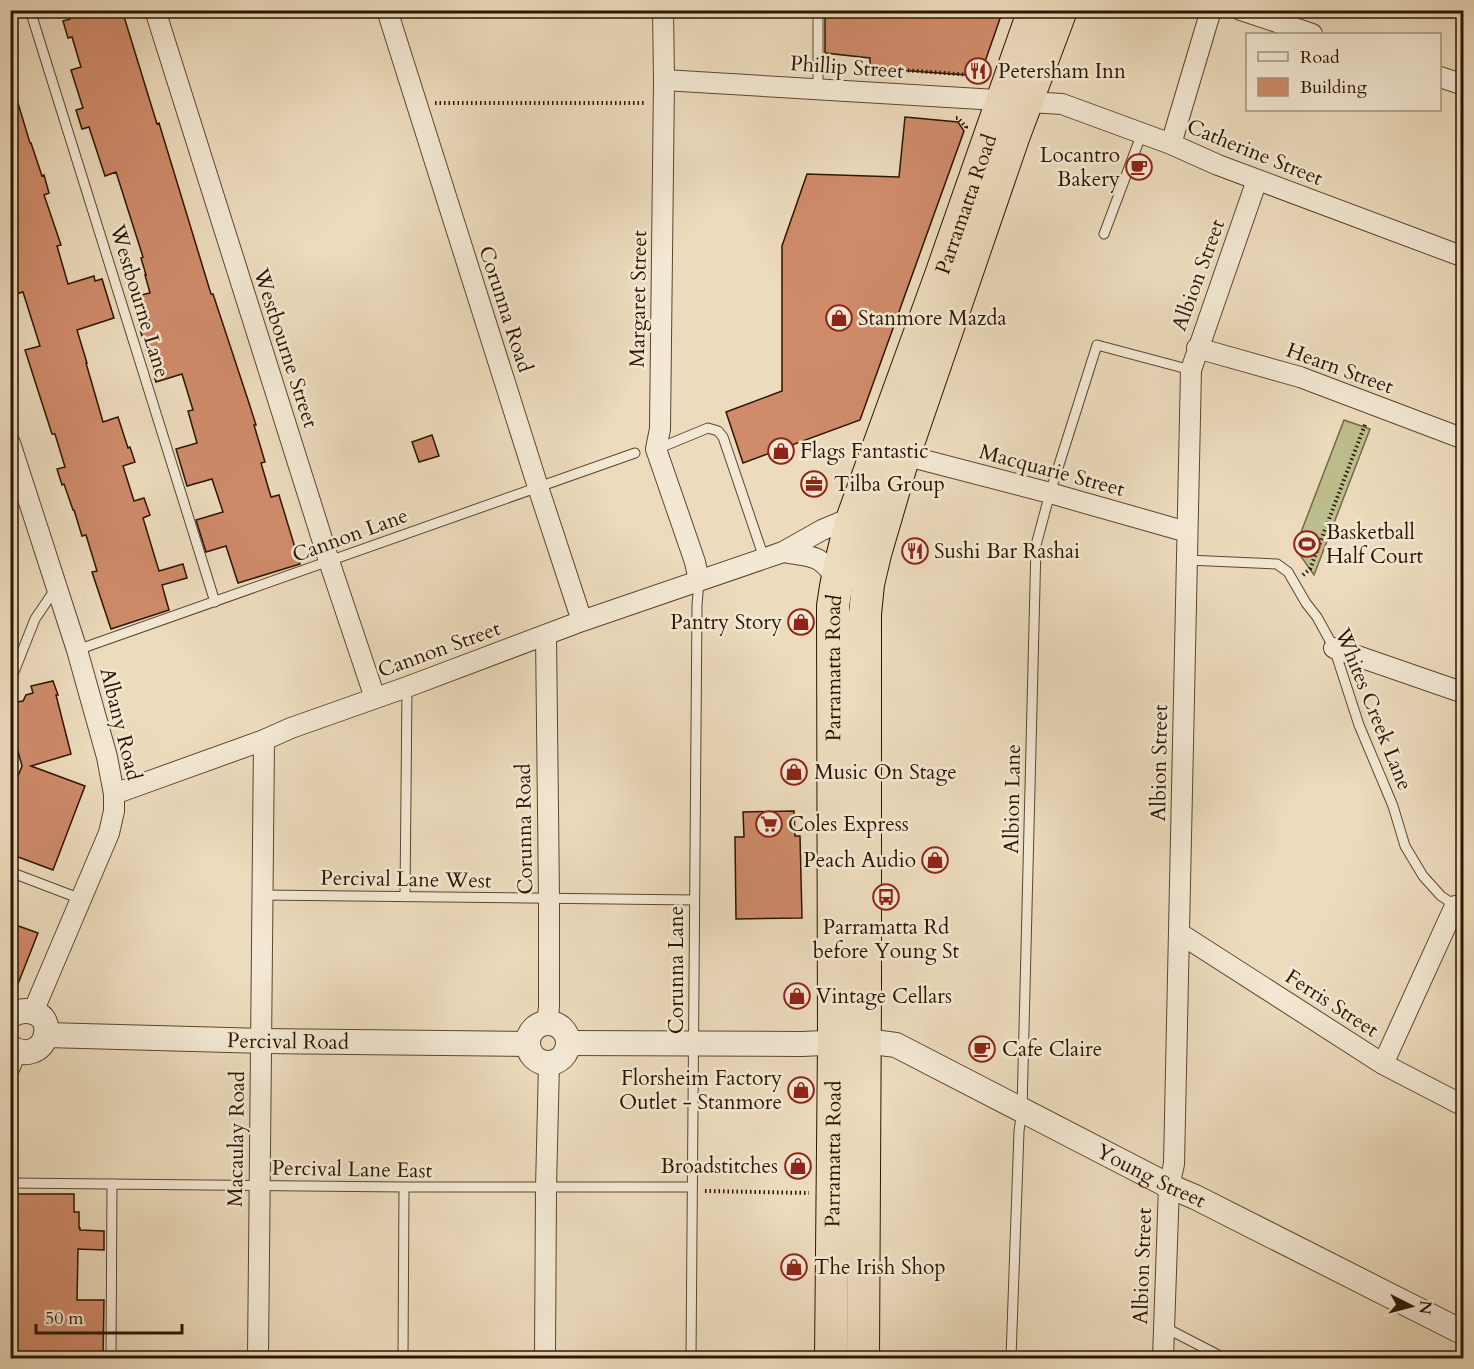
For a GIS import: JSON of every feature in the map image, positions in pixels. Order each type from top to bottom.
[{"type":"highway","name":"Parramatta Road","points":[[863,1358],[833,606],[842,551],[1034,10]]},
{"type":"highway","name":"Parramatta Road","points":[[831,1359],[833,1194],[849,1042],[868,584],[904,455],[1006,157],[1005,92],[1061,10]]},
{"type":"street","name":"Westbourne Street","points":[[155,10],[329,561],[375,698]]},
{"type":"street","name":"Corunna Road","points":[[387,10],[582,621]]},
{"type":"street","name":"Margaret Street","points":[[663,10],[660,429],[656,449],[695,562],[699,581]]},
{"type":"street","points":[[1171,144],[1211,10]]},
{"type":"street","points":[[1241,10],[1309,33]]},
{"type":"street","points":[[1441,77],[1464,85]]},
{"type":"street","name":"Phillip Street","points":[[664,80],[976,100],[1005,92]]},
{"type":"street","name":"Catherine Street","points":[[1005,92],[1062,104],[1464,257]]},
{"type":"street","name":"Albion Street","points":[[1163,1359],[1169,1186],[1174,1164],[1191,370],[1257,180]]},
{"type":"street","name":"Hearn Street","points":[[1197,348],[1300,377],[1464,439]]},
{"type":"street","name":"Albany Road","points":[[10,443],[77,650],[107,757],[114,794],[114,811],[109,833],[81,899],[22,1014]]},
{"type":"street","name":"Macquarie Street","points":[[904,455],[1187,532]]},
{"type":"street","name":"Cannon Street","points":[[114,794],[582,621],[783,552],[822,530],[854,517]]},
{"type":"street","name":"Cannon Street","points":[[783,552],[817,558],[828,566],[837,580]]},
{"type":"street","name":"Corunna Road","points":[[546,635],[549,898],[547,1023]]},
{"type":"street","points":[[1334,648],[1464,693]]},
{"type":"street","name":"Macaulay Road","points":[[258,1359],[264,740]]},
{"type":"street","points":[[1383,1064],[1459,907]]},
{"type":"street","name":"Ferris Street","points":[[1179,933],[1383,1064],[1464,1106]]},
{"type":"street","points":[[12,1055],[34,1051],[41,1046],[46,1035],[40,1016],[22,1014]]},
{"type":"street","points":[[547,1023],[562,1029],[568,1043],[561,1058],[549,1063],[538,1061],[533,1057],[528,1044],[533,1030],[538,1025],[547,1023]]},
{"type":"street","name":"Percival Road","points":[[46,1035],[261,1041],[528,1044]]},
{"type":"street","points":[[568,1043],[802,1044],[849,1042]]},
{"type":"street","name":"Young Street","points":[[849,1042],[896,1045],[1169,1186],[1464,1333]]},
{"type":"street","points":[[545,1359],[549,1063]]},
{"type":"lane","name":"Westbourne Lane","points":[[30,10],[215,602]]},
{"type":"lane","points":[[818,10],[818,89]]},
{"type":"lane","points":[[1104,234],[1142,133]]},
{"type":"lane","name":"Albion Lane","points":[[1011,1359],[1019,1131],[1023,1110],[1036,545],[1097,345],[1191,370]]},
{"type":"lane","points":[[656,449],[708,428],[718,431],[723,437],[764,558]]},
{"type":"lane","name":"Cannon Lane","points":[[77,650],[635,453]]},
{"type":"lane","name":"Whites Creek Lane","points":[[1187,560],[1277,564],[1288,572],[1334,648],[1359,725],[1393,806],[1405,846],[1422,876],[1441,896],[1459,907]]},
{"type":"lane","name":"Corunna Lane","points":[[691,1359],[699,581]]},
{"type":"lane","points":[[10,682],[35,619],[57,587]]},
{"type":"lane","points":[[405,897],[407,687]]},
{"type":"lane","points":[[10,872],[81,899]]},
{"type":"lane","name":"Percival Lane West","points":[[262,895],[694,900]]},
{"type":"lane","name":"Percival Lane East","points":[[10,1183],[692,1189]]},
{"type":"lane","points":[[111,1359],[112,1184]]},
{"type":"lane","points":[[403,1359],[404,1187]]},
{"type":"lane","points":[[1164,1327],[1224,1359]]},
{"type":"path","points":[[863,67],[1005,92]]},
{"type":"path","points":[[416,103],[664,103]]},
{"type":"path","points":[[950,117],[958,118],[966,127],[965,130]]},
{"type":"path","points":[[1295,582],[1310,569],[1372,404]]},
{"type":"path","points":[[692,1189],[833,1194]]},
{"type":"green space","points":[[1344,420],[1370,429],[1314,575],[1295,548]]},
{"type":"building","points":[[68,10],[122,10],[211,294],[213,294],[256,425],[254,425],[265,462],[261,463],[271,497],[279,495],[300,564],[238,583],[226,546],[206,552],[196,520],[223,512],[212,479],[187,486],[176,449],[197,443],[188,411],[193,410],[182,374],[156,382],[138,323],[149,320],[141,295],[150,293],[141,258],[143,257],[116,172],[105,176],[89,127],[82,129],[76,110],[83,108],[71,70],[81,67],[72,37],[68,38],[63,21],[70,19]]},
{"type":"building","points":[[825,10],[1003,10],[980,76],[870,68],[870,58],[825,53]]},
{"type":"building","points":[[14,90],[30,143],[42,176],[44,175],[49,193],[44,195],[61,245],[57,246],[68,284],[94,276],[95,281],[102,279],[114,318],[77,330],[103,422],[118,417],[128,448],[130,447],[135,462],[123,466],[134,501],[144,498],[150,515],[143,518],[159,571],[183,564],[187,578],[162,585],[169,610],[111,629],[92,572],[97,571],[86,535],[82,536],[57,469],[65,467],[25,350],[40,346],[23,292],[10,296],[10,91]]},
{"type":"building","name":"Stanmore Mazda","points":[[905,117],[958,122],[964,131],[860,420],[743,463],[726,412],[782,391],[782,246],[807,174],[899,177]]},
{"type":"building","points":[[432,435],[439,456],[419,462],[412,442]]},
{"type":"building","points":[[53,681],[71,754],[31,766],[85,786],[53,870],[10,854],[10,796],[22,766],[10,722],[10,703],[23,701],[26,695],[33,693],[31,686]]},
{"type":"building","points":[[794,811],[795,836],[800,836],[802,918],[736,919],[735,837],[744,837],[743,812]]},
{"type":"building","points":[[10,923],[38,933],[10,1000]]},
{"type":"building","points":[[10,1194],[74,1194],[74,1212],[79,1212],[80,1230],[104,1231],[104,1250],[78,1249],[77,1300],[104,1300],[103,1359],[10,1359]]},
{"type":"place","name":"Petersham Inn","points":[[978,71]]},
{"type":"place","name":"Locantro Bakery","points":[[1139,167]]},
{"type":"place","name":"Stanmore Mazda","points":[[839,318]]},
{"type":"place","name":"Flags Fantastic","points":[[781,451]]},
{"type":"place","name":"Tilba Group","points":[[814,484]]},
{"type":"place","name":"Basketball Half Court","points":[[1307,544]]},
{"type":"place","name":"Sushi Bar Rashai","points":[[915,551]]},
{"type":"place","name":"Pantry Story","points":[[801,622]]},
{"type":"place","name":"Music On Stage","points":[[794,772]]},
{"type":"place","name":"Coles Express","points":[[769,824]]},
{"type":"place","name":"Peach Audio","points":[[935,860]]},
{"type":"place","name":"Parramatta Rd before Young St","points":[[886,897]]},
{"type":"place","name":"Vintage Cellars","points":[[797,996]]},
{"type":"place","name":"Cafe Claire","points":[[982,1049]]},
{"type":"place","name":"Florsheim Factory Outlet - Stanmore","points":[[801,1090]]},
{"type":"place","name":"Broadstitches","points":[[798,1166]]},
{"type":"place","name":"The Irish Shop","points":[[794,1267]]}]
